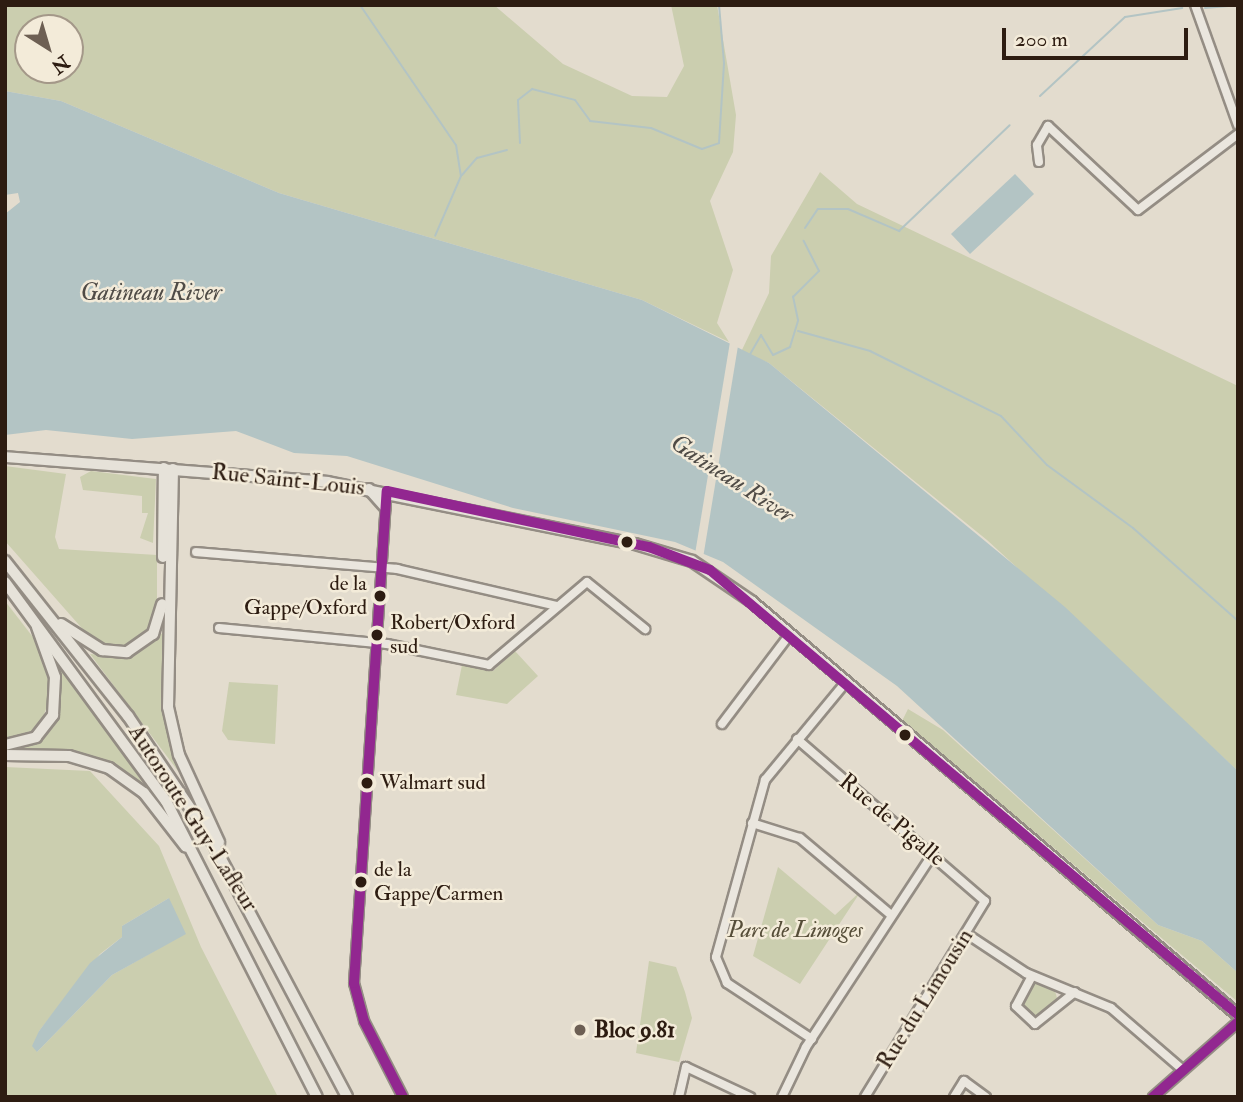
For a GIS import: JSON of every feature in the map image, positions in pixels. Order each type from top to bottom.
[{"type":"highway","points":[[49,616],[106,652],[132,651],[153,634],[161,612],[168,469]]},
{"type":"highway","points":[[168,469],[168,707],[179,755],[242,892]]},
{"type":"highway","name":"Autoroute Guy-Lafleur","points":[[5,561],[152,750],[242,892],[347,1097]]},
{"type":"highway","name":"Autoroute Guy-Lafleur","points":[[5,582],[131,747],[207,875],[317,1097]]},
{"type":"highway","points":[[5,745],[36,737],[54,712],[55,677],[34,618]]},
{"type":"highway","points":[[5,755],[73,757],[115,771],[146,796],[207,875]]},
{"type":"main road","name":"Rue Saint-Louis","points":[[5,457],[168,469],[387,491],[678,556],[721,577],[1238,1014]]},
{"type":"main road","points":[[369,489],[385,507]]},
{"type":"street","points":[[1195,5],[1238,125]]},
{"type":"street","points":[[1039,162],[1037,145],[1048,126],[1138,210],[1238,134]]},
{"type":"street","points":[[387,491],[354,983],[364,1021],[403,1097]]},
{"type":"street","points":[[196,552],[381,568],[557,606]]},
{"type":"street","points":[[219,628],[376,643],[489,665],[557,606],[591,583],[645,629]]},
{"type":"street","points":[[722,724],[790,634]]},
{"type":"street","points":[[812,1039],[734,988],[717,968],[765,780],[846,682]]},
{"type":"street","name":"Rue de Pigalle","points":[[797,740],[985,901]]},
{"type":"street","points":[[752,823],[800,838],[891,915]]},
{"type":"street","points":[[782,1097],[812,1039],[932,855]]},
{"type":"street","name":"Rue du Limousin","points":[[865,1097],[985,901]]},
{"type":"street","points":[[967,934],[1032,975],[1111,1008],[1183,1070]]},
{"type":"street","points":[[1032,975],[1016,1006],[1035,1024],[1075,992]]},
{"type":"street","points":[[1153,1097],[1238,1022]]},
{"type":"street","points":[[679,1097],[686,1067],[750,1097]]},
{"type":"street","points":[[954,1097],[964,1081],[986,1097]]},
{"type":"green space","points":[[5,5],[494,5],[563,64],[632,96],[667,97],[684,66],[671,5],[717,5],[736,115],[733,152],[710,201],[733,270],[717,323],[729,342],[642,300],[279,193],[61,101],[5,91]]},
{"type":"green space","points":[[820,172],[857,204],[1238,386],[1238,771],[987,540],[769,363],[741,352],[769,293],[771,256]]},
{"type":"green space","points":[[5,466],[66,474],[55,537],[59,549],[157,555],[157,616],[140,644],[114,649],[94,642],[5,541]]},
{"type":"green space","points":[[91,471],[156,479],[153,543],[140,538],[148,513],[142,513],[142,496],[83,490],[80,477]]},
{"type":"green space","points":[[5,601],[36,641],[52,692],[39,729],[5,738]]},
{"type":"green space","points":[[164,632],[163,708],[184,779],[90,654],[126,657]]},
{"type":"green space","points":[[515,651],[538,676],[507,704],[456,695],[462,665],[493,671]]},
{"type":"green space","points":[[57,661],[108,730],[149,793],[83,754],[5,753],[5,748],[44,738],[56,724],[61,681]]},
{"type":"green space","points":[[229,682],[278,685],[275,744],[228,740],[222,731]]},
{"type":"green space","points":[[908,709],[943,730],[1158,925],[1202,941],[1238,973],[1238,1002],[902,721]]},
{"type":"green space","points":[[5,767],[90,771],[159,846],[201,947],[278,1097],[5,1097]],"holes":[[[169,898],[158,949],[112,975],[37,1052],[39,1031],[100,954],[122,937],[122,926]]]},
{"type":"green space","name":"Parc de Limoges","points":[[778,867],[835,915],[861,891],[800,984],[753,956]]},
{"type":"green space","points":[[649,961],[676,967],[685,992],[692,1018],[679,1062],[636,1053]]},
{"type":"green space","points":[[1040,983],[1052,988],[1057,1000],[1052,1012],[1040,1017],[1028,1012],[1023,1000],[1028,988]]},
{"type":"water","name":"Gatineau River","points":[[5,91],[61,101],[279,193],[642,300],[769,363],[1065,607],[1238,771],[1238,973],[1202,941],[1158,925],[897,686],[723,562],[675,542],[513,508],[347,456],[294,453],[236,431],[132,439],[46,430],[5,435],[5,214],[20,202],[18,193],[5,195]]},
{"type":"water","points":[[1015,174],[1034,194],[970,254],[951,234]]},
{"type":"water","points":[[169,898],[186,934],[112,975],[37,1052],[32,1046],[39,1031],[90,963],[122,937],[122,926]]},
{"type":"pier","points":[[730,342],[738,346],[703,558],[695,554]]},
{"type":"waterway","points":[[360,5],[456,145],[461,176],[435,236]]},
{"type":"waterway","points":[[520,143],[518,100],[532,89],[575,100],[590,121],[651,128],[702,149],[719,143],[724,63],[719,5]]},
{"type":"waterway","points":[[1205,8],[1237,5]]},
{"type":"waterway","points":[[1040,96],[1125,17],[1182,8]]},
{"type":"waterway","points":[[805,228],[818,209],[848,209],[899,231],[1010,125]]},
{"type":"waterway","points":[[462,175],[477,158],[507,150]]},
{"type":"waterway","points":[[749,356],[761,335],[773,355],[790,347],[798,320],[793,297],[819,271],[804,241]]},
{"type":"waterway","points":[[798,331],[870,351],[1001,416],[1047,465],[1133,528],[1238,621]]},
{"type":"transit line","points":[[403,1097],[364,1021],[354,983],[387,491],[649,547],[710,570],[1238,1015]]},
{"type":"transit line","points":[[1153,1097],[1238,1022]]},
{"type":"place","name":"de la Gappe/Oxford","points":[[380,596]]},
{"type":"place","name":"Robert/Oxford sud","points":[[377,635]]},
{"type":"place","name":"Walmart sud","points":[[367,783]]},
{"type":"place","name":"de la Gappe/Carmen","points":[[361,882]]},
{"type":"place","name":"Bloc 9.81","points":[[580,1030]]}]
